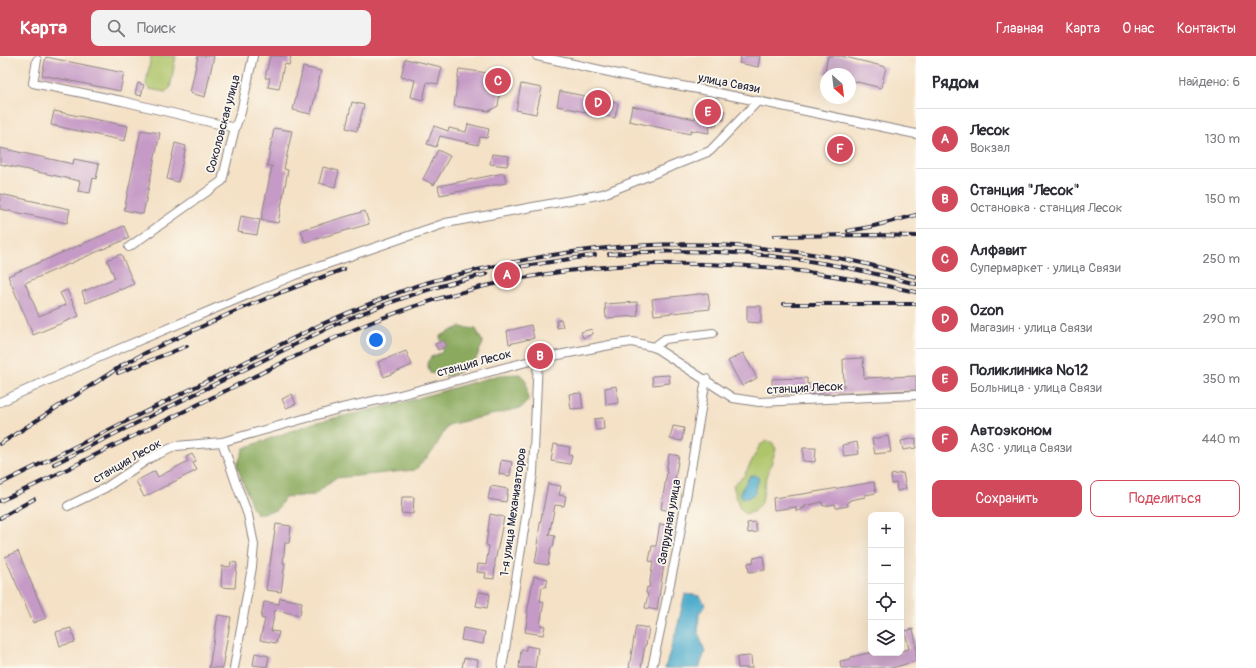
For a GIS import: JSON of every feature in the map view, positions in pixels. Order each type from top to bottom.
[{"type":"street","name":"Соколовская улица","points":[[129,247],[222,181],[235,128],[242,112],[253,56]]},
{"type":"street","name":"улица Связи","points":[[537,56],[568,59],[632,77],[709,91],[916,134]]},
{"type":"street","points":[[37,60],[32,83],[129,103],[235,128]]},
{"type":"street","points":[[0,402],[95,359],[295,275],[446,223],[603,194],[710,151],[758,101]]},
{"type":"street","points":[[654,347],[665,338],[713,334]]},
{"type":"street","name":"станция Лесок","points":[[68,506],[105,488],[150,458],[176,446],[222,442],[342,408],[396,396],[538,359],[632,342],[654,347],[733,398],[759,402],[916,395]]},
{"type":"street","name":"1-я улица Механизаторов","points":[[502,668],[533,473],[538,359]]},
{"type":"street","name":"Запрудная улица","points":[[652,668],[678,546],[706,380]]},
{"type":"street","points":[[222,442],[248,515],[254,545],[252,567],[234,668]]},
{"type":"green space","points":[[151,56],[176,56],[170,88],[165,92],[149,89],[146,84]]},
{"type":"green space","points":[[460,327],[476,329],[483,343],[473,365],[450,376],[430,373],[427,363],[431,357],[443,352],[440,336]]},
{"type":"green space","points":[[521,374],[526,381],[528,401],[521,408],[448,425],[433,451],[415,470],[335,478],[314,495],[285,497],[277,510],[257,514],[253,509],[237,466],[244,448],[313,423],[401,403],[499,375]]},
{"type":"green space","points":[[767,441],[772,442],[776,449],[765,483],[762,502],[753,512],[745,514],[739,507],[733,485],[744,476],[760,445]]},
{"type":"water","points":[[755,475],[759,478],[755,493],[748,498],[742,498],[740,492],[750,476]]},
{"type":"water","points":[[685,594],[700,596],[706,606],[699,613],[698,632],[705,652],[699,668],[665,668],[678,625]]},
{"type":"building","points":[[198,56],[214,56],[205,97],[190,93]]},
{"type":"building","points":[[270,56],[291,56],[289,65],[284,64],[279,89],[268,87],[270,78],[265,78]]},
{"type":"building","points":[[741,56],[760,56],[758,67],[739,63]]},
{"type":"building","points":[[828,56],[841,56],[886,67],[881,88],[856,82],[856,68],[825,68]]},
{"type":"building","points":[[46,57],[124,73],[120,91],[42,75]]},
{"type":"building","points":[[405,59],[442,67],[438,84],[427,82],[423,100],[411,97],[415,80],[401,77]]},
{"type":"building","points":[[303,67],[321,71],[311,114],[293,110]]},
{"type":"building","points":[[459,69],[502,75],[498,106],[489,111],[454,106]]},
{"type":"building","points":[[138,83],[144,85],[141,96],[135,94]]},
{"type":"building","points":[[521,84],[542,88],[536,114],[516,110]]},
{"type":"building","points":[[560,91],[618,103],[615,118],[557,106]]},
{"type":"building","points":[[352,102],[364,105],[357,131],[346,128]]},
{"type":"building","points":[[632,106],[695,119],[697,107],[725,111],[724,120],[717,119],[716,126],[710,125],[709,133],[691,130],[690,134],[629,121]]},
{"type":"building","points":[[54,111],[128,126],[125,141],[51,125]]},
{"type":"building","points":[[468,124],[489,129],[487,138],[480,137],[478,145],[440,136],[436,147],[427,144],[434,126],[448,131],[449,128],[466,132]]},
{"type":"building","points":[[274,128],[292,131],[284,169],[288,170],[278,223],[261,220],[272,166],[267,166]]},
{"type":"building","points":[[141,130],[160,133],[143,214],[124,210]]},
{"type":"building","points":[[175,143],[186,146],[178,182],[167,179]]},
{"type":"building","points":[[836,144],[848,146],[847,154],[835,152]]},
{"type":"building","points":[[0,148],[73,164],[74,159],[99,164],[96,179],[93,178],[90,193],[78,191],[80,181],[0,164]]},
{"type":"building","points":[[438,150],[450,156],[434,185],[423,179]]},
{"type":"building","points":[[492,154],[509,156],[507,166],[490,164]]},
{"type":"building","points":[[323,167],[339,171],[335,187],[319,183]]},
{"type":"building","points":[[504,173],[506,183],[440,195],[438,186]]},
{"type":"building","points":[[0,194],[70,209],[67,223],[0,209]]},
{"type":"building","points":[[365,211],[369,224],[305,242],[301,230]]},
{"type":"building","points":[[241,216],[260,220],[257,235],[238,232]]},
{"type":"building","points":[[124,226],[129,238],[25,283],[39,316],[66,305],[60,293],[67,290],[79,316],[33,335],[8,276]]},
{"type":"building","points":[[121,254],[134,284],[86,303],[82,292],[115,278],[107,260]]},
{"type":"building","points":[[708,293],[710,309],[654,315],[652,299]]},
{"type":"building","points":[[637,302],[638,316],[606,318],[605,304]]},
{"type":"building","points":[[747,306],[761,306],[761,323],[747,322]]},
{"type":"building","points":[[561,319],[563,327],[557,328],[556,321]]},
{"type":"building","points":[[531,325],[534,338],[509,344],[507,331]]},
{"type":"building","points":[[592,329],[593,334],[583,338],[581,332]]},
{"type":"building","points":[[444,340],[447,346],[438,350],[435,344]]},
{"type":"building","points":[[406,351],[412,365],[384,377],[378,362]]},
{"type":"building","points":[[743,353],[757,378],[742,386],[728,361]]},
{"type":"building","points":[[863,358],[864,378],[916,376],[916,390],[800,395],[772,394],[772,379],[807,378],[807,384],[827,384],[827,387],[844,387],[843,359]]},
{"type":"building","points":[[669,375],[670,383],[653,385],[652,376]]},
{"type":"building","points":[[616,386],[618,403],[606,405],[605,388]]},
{"type":"building","points":[[581,393],[583,408],[571,409],[569,394]]},
{"type":"building","points":[[292,394],[296,404],[286,408],[282,399]]},
{"type":"building","points":[[603,418],[604,429],[596,430],[594,419]]},
{"type":"building","points":[[673,426],[684,428],[682,441],[670,439]]},
{"type":"building","points":[[888,436],[891,452],[875,454],[872,439]]},
{"type":"building","points":[[916,438],[916,448],[903,450],[901,441]]},
{"type":"building","points":[[857,442],[859,454],[844,456],[842,445]]},
{"type":"building","points":[[554,444],[570,447],[569,455],[572,456],[570,464],[551,461]]},
{"type":"building","points":[[803,448],[816,448],[815,462],[803,461]]},
{"type":"building","points":[[192,454],[196,461],[193,463],[197,470],[144,497],[136,481],[155,471],[158,477],[188,461],[186,457]]},
{"type":"building","points":[[669,454],[679,456],[675,479],[677,479],[670,511],[661,509]]},
{"type":"building","points":[[501,460],[512,462],[510,476],[499,474]]},
{"type":"building","points":[[903,473],[906,489],[897,491],[896,483],[892,484],[891,475]]},
{"type":"building","points":[[874,482],[876,493],[850,500],[847,502],[848,506],[836,508],[835,504],[823,506],[822,502],[805,506],[802,510],[796,511],[796,507],[774,510],[773,498]]},
{"type":"building","points":[[548,484],[561,486],[559,495],[566,496],[564,506],[555,505],[549,535],[555,536],[553,547],[551,547],[548,565],[535,563],[540,524]]},
{"type":"building","points":[[491,486],[508,489],[506,502],[488,499]]},
{"type":"building","points":[[402,497],[414,497],[413,514],[401,513]]},
{"type":"building","points":[[490,514],[504,517],[495,562],[494,579],[485,578],[486,573],[477,572],[478,564],[486,565],[489,546],[486,545]]},
{"type":"building","points":[[755,522],[757,532],[748,533],[747,523]]},
{"type":"building","points":[[276,524],[291,526],[289,543],[285,543],[283,563],[285,563],[281,592],[266,590]]},
{"type":"building","points":[[660,524],[670,526],[657,610],[645,608],[648,594],[646,593],[647,587],[649,588],[653,562],[649,561],[652,546],[656,546]]},
{"type":"building","points":[[18,551],[46,618],[33,623],[5,557]]},
{"type":"building","points":[[763,556],[765,570],[749,572],[748,563],[754,562],[753,558]]},
{"type":"building","points":[[231,562],[237,563],[235,588],[221,587],[222,566],[230,567]]},
{"type":"building","points":[[534,576],[548,579],[546,587],[542,587],[540,601],[544,602],[540,625],[545,626],[543,635],[525,632]]},
{"type":"building","points":[[479,592],[490,594],[487,608],[476,606]]},
{"type":"building","points":[[280,598],[302,602],[300,615],[275,610],[271,631],[279,632],[276,643],[260,640],[265,619],[261,618],[264,602],[279,604]]},
{"type":"building","points":[[218,615],[231,617],[225,657],[223,668],[209,668]]},
{"type":"building","points":[[636,626],[649,628],[641,668],[629,668]]},
{"type":"building","points":[[71,628],[75,642],[60,646],[56,632]]},
{"type":"building","points":[[463,628],[485,632],[483,644],[461,640]]},
{"type":"building","points":[[913,629],[916,643],[916,661],[892,668],[841,668],[840,661],[868,653],[868,656],[904,656],[904,650],[909,649],[905,631]]},
{"type":"building","points":[[526,646],[538,648],[535,668],[519,668],[521,650],[526,650]]},
{"type":"building","points":[[255,653],[269,656],[267,667],[253,665]]},
{"type":"building","points":[[751,656],[752,668],[738,668],[737,657]]},
{"type":"building","points":[[464,658],[478,660],[477,668],[462,668]]},
{"type":"railway","points":[[848,231],[916,215]]},
{"type":"railway","points":[[774,236],[916,236]]},
{"type":"railway","points":[[0,484],[320,325],[416,286],[468,272],[533,258],[600,249],[633,246],[701,245],[734,246],[816,254],[862,263],[916,277]]},
{"type":"railway","points":[[609,254],[694,251],[758,255],[831,265],[916,284]]},
{"type":"railway","points":[[506,269],[595,255]]},
{"type":"railway","points":[[0,501],[345,333],[416,306],[497,283],[579,270],[621,266],[705,264],[759,267],[807,272],[916,292]]},
{"type":"railway","points":[[0,444],[126,363],[151,350],[231,313],[344,269]]},
{"type":"railway","points":[[54,464],[332,326],[408,296],[487,274]]},
{"type":"railway","points":[[784,304],[916,304]]},
{"type":"railway","points":[[118,373],[187,346]]},
{"type":"railway","points":[[0,518],[34,499]]},
{"type":"place","name":"Алфавит","points":[[498,81]]},
{"type":"place","name":"Ozon","points":[[598,103]]},
{"type":"place","name":"Поликлиника №12","points":[[708,112]]},
{"type":"place","name":"Автоэконом","points":[[840,149]]},
{"type":"place","name":"Лесок","points":[[507,275]]},
{"type":"place","name":"Станция \"Лесок\"","points":[[540,356]]}]
